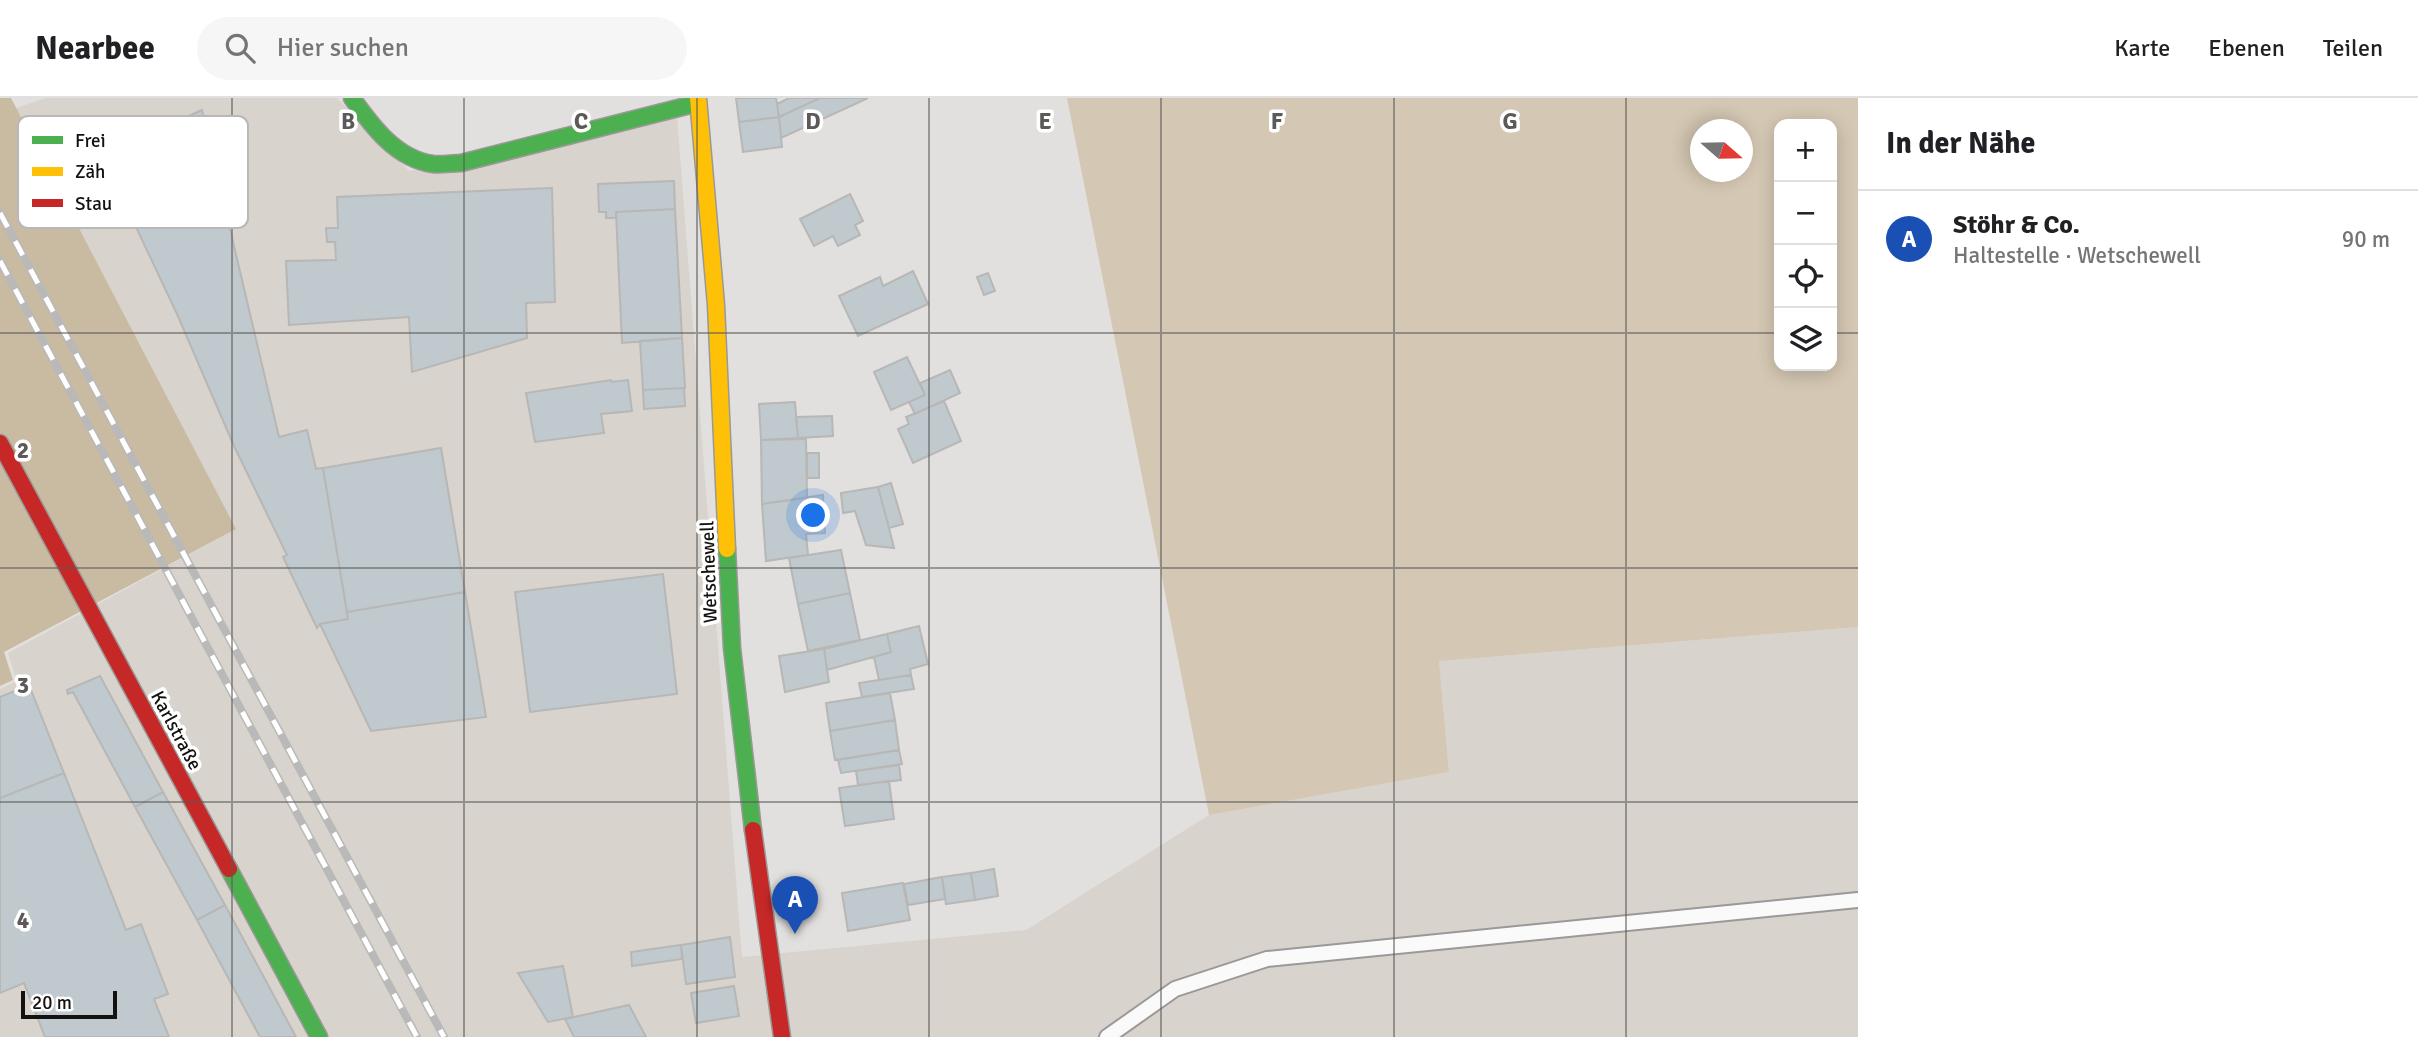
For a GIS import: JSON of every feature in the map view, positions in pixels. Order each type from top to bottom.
[{"type":"street","name":"Wetschewell","points":[[352,98],[369,123],[407,157],[431,164],[461,163],[698,101],[717,318],[732,648],[747,785],[782,1037]]},
{"type":"street","name":"Karlstraße","points":[[0,443],[319,1037]]},
{"type":"lane","points":[[1107,1037],[1175,989],[1267,959],[1858,900]]},
{"type":"shaded area","points":[[0,98],[11,98],[20,116],[18,116],[18,228],[79,228],[236,529],[4,652],[13,680],[0,686]]},
{"type":"shaded area","points":[[45,98],[337,98],[409,171],[677,116],[742,957],[1026,930],[1209,815],[1449,772],[1439,661],[1858,627],[1858,1037],[0,1037],[0,689],[17,681],[8,653],[236,529],[79,228],[248,228],[248,116],[20,116],[16,108]]},
{"type":"shaded area","points":[[1067,98],[1858,98],[1858,627],[1439,661],[1449,772],[1209,815]]},
{"type":"building","points":[[736,98],[776,98],[779,117],[739,122]]},
{"type":"building","points":[[789,98],[820,98],[779,117],[777,104]]},
{"type":"building","points":[[820,98],[868,98],[781,138],[779,117]]},
{"type":"building","points":[[202,110],[203,116],[189,116]]},
{"type":"building","points":[[779,117],[782,147],[743,152],[739,122]]},
{"type":"building","points":[[674,181],[675,209],[616,212],[616,218],[606,218],[606,212],[599,212],[598,184]]},
{"type":"building","points":[[552,188],[555,302],[526,303],[527,338],[412,372],[409,317],[289,325],[286,261],[336,260],[335,242],[327,242],[326,228],[338,228],[337,197]]},
{"type":"building","points":[[850,194],[863,221],[855,225],[860,235],[838,246],[833,236],[814,246],[800,219]]},
{"type":"building","points":[[675,209],[682,338],[622,343],[616,212]]},
{"type":"building","points":[[136,228],[230,228],[279,437],[307,430],[316,469],[323,468],[348,619],[320,624],[317,628],[283,557],[287,555],[234,446]]},
{"type":"building","points":[[913,271],[928,304],[858,336],[839,296],[880,277],[883,286]]},
{"type":"building","points":[[988,273],[995,291],[984,295],[977,277]]},
{"type":"building","points":[[682,338],[685,388],[643,390],[640,341]]},
{"type":"building","points":[[907,357],[925,395],[891,410],[874,372]]},
{"type":"building","points":[[950,370],[960,393],[915,414],[909,402],[925,395],[920,383]]},
{"type":"building","points":[[611,380],[628,380],[632,411],[601,414],[604,433],[535,442],[526,393]]},
{"type":"building","points":[[684,388],[685,406],[644,409],[643,390]]},
{"type":"building","points":[[944,401],[961,441],[913,463],[898,429],[909,424],[906,417]]},
{"type":"building","points":[[795,402],[798,438],[761,440],[759,404]]},
{"type":"building","points":[[832,416],[833,436],[798,438],[796,417]]},
{"type":"building","points":[[806,439],[807,498],[762,504],[761,440]]},
{"type":"building","points":[[441,448],[465,592],[347,612],[323,468]]},
{"type":"building","points":[[807,453],[819,453],[819,478],[807,478]]},
{"type":"building","points":[[891,483],[903,524],[889,528],[878,487]]},
{"type":"building","points":[[878,487],[894,548],[866,545],[855,511],[843,513],[841,493]]},
{"type":"building","points":[[823,495],[825,533],[806,534],[808,555],[766,561],[762,504]]},
{"type":"building","points":[[841,550],[850,593],[798,604],[789,558]]},
{"type":"building","points":[[663,574],[677,694],[530,712],[515,592]]},
{"type":"building","points":[[465,592],[486,717],[371,731],[320,624],[348,619],[347,612]]},
{"type":"building","points":[[850,593],[860,640],[808,651],[798,604]]},
{"type":"building","points":[[919,626],[928,664],[910,669],[911,675],[879,680],[874,657],[891,652],[887,634]]},
{"type":"building","points":[[887,634],[891,652],[827,670],[824,649]]},
{"type":"building","points":[[824,649],[829,682],[785,692],[779,656]]},
{"type":"building","points":[[911,675],[914,689],[862,697],[859,683]]},
{"type":"building","points":[[100,676],[163,792],[135,807],[73,692],[68,694],[67,690]]},
{"type":"building","points":[[29,685],[64,773],[0,798],[0,697]]},
{"type":"building","points":[[890,693],[895,720],[830,731],[826,703]]},
{"type":"building","points":[[895,720],[899,750],[835,760],[830,731]]},
{"type":"building","points":[[899,750],[902,764],[841,773],[838,760]]},
{"type":"building","points":[[899,765],[901,780],[858,785],[856,771]]},
{"type":"building","points":[[64,773],[126,930],[141,924],[168,994],[154,999],[169,1037],[45,1037],[24,983],[0,993],[0,798]]},
{"type":"building","points":[[889,781],[894,819],[845,826],[839,788]]},
{"type":"building","points":[[163,792],[225,905],[197,920],[135,807]]},
{"type":"building","points":[[994,869],[998,896],[975,900],[971,873]]},
{"type":"building","points":[[971,873],[975,900],[946,904],[942,877]]},
{"type":"building","points":[[942,877],[945,899],[908,905],[904,884]]},
{"type":"building","points":[[903,883],[910,920],[848,931],[842,893]]},
{"type":"building","points":[[225,905],[296,1037],[260,1037],[197,920]]},
{"type":"building","points":[[730,937],[735,977],[686,984],[681,945]]},
{"type":"building","points":[[681,945],[682,959],[632,966],[631,952]]},
{"type":"building","points":[[563,966],[573,1017],[548,1022],[518,973]]},
{"type":"building","points":[[734,986],[739,1016],[696,1023],[691,993]]},
{"type":"building","points":[[629,1005],[646,1037],[574,1037],[565,1019]]},
{"type":"railway","points":[[0,213],[444,1037]]},
{"type":"railway","points":[[0,261],[417,1037]]},
{"type":"traffic: fast","points":[[352,98],[377,130],[396,148],[420,161],[436,164],[461,163],[698,103]]},
{"type":"traffic: fast","points":[[727,549],[732,648],[753,830]]},
{"type":"traffic: fast","points":[[229,869],[319,1037]]},
{"type":"traffic: slow","points":[[698,98],[716,305],[727,549]]},
{"type":"traffic: jam","points":[[0,443],[229,869]]},
{"type":"traffic: jam","points":[[753,830],[782,1037]]},
{"type":"place","name":"Stöhr & Co.","points":[[795,934]]}]
